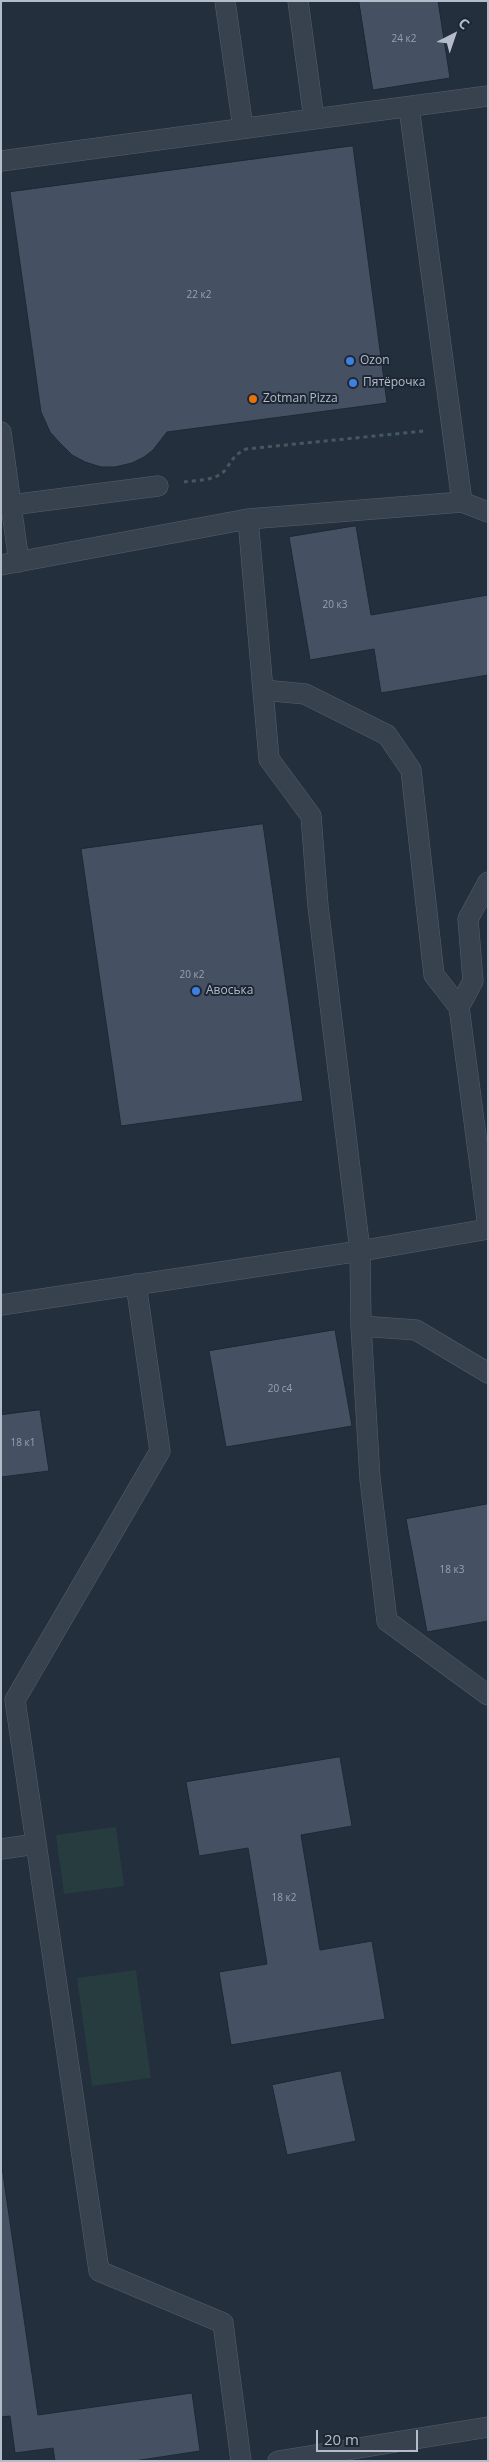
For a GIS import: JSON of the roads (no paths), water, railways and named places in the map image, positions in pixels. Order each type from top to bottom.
[{"type":"lane","points":[[225,1],[242,128]]},
{"type":"lane","points":[[298,1],[314,119]]},
{"type":"lane","points":[[1,161],[488,96]]},
{"type":"lane","points":[[409,106],[462,502]]},
{"type":"lane","points":[[1,432],[11,505],[10,564],[248,519],[462,502],[488,512]]},
{"type":"lane","points":[[11,505],[158,486]]},
{"type":"lane","points":[[248,519],[269,759],[311,816],[318,906],[360,1251],[361,1326],[370,1479],[387,1621],[488,1695]]},
{"type":"lane","points":[[1,1305],[360,1251],[488,1228],[459,1008],[434,975],[411,770],[387,735],[305,694],[263,690]]},
{"type":"lane","points":[[459,1008],[473,981],[468,919],[488,882]]},
{"type":"lane","points":[[136,1284],[160,1451],[15,1700],[99,2271],[223,2323],[241,2461]]},
{"type":"lane","points":[[361,1326],[416,1330],[488,1373]]},
{"type":"lane","points":[[1,1849],[36,1844]]},
{"type":"lane","points":[[278,2461],[488,2427]]},
{"type":"place","name":"Ozon","points":[[350,361]]},
{"type":"place","name":"Пятёрочка","points":[[353,383]]},
{"type":"place","name":"Zotman Pizza","points":[[253,399]]},
{"type":"place","name":"Авоська","points":[[196,991]]}]
